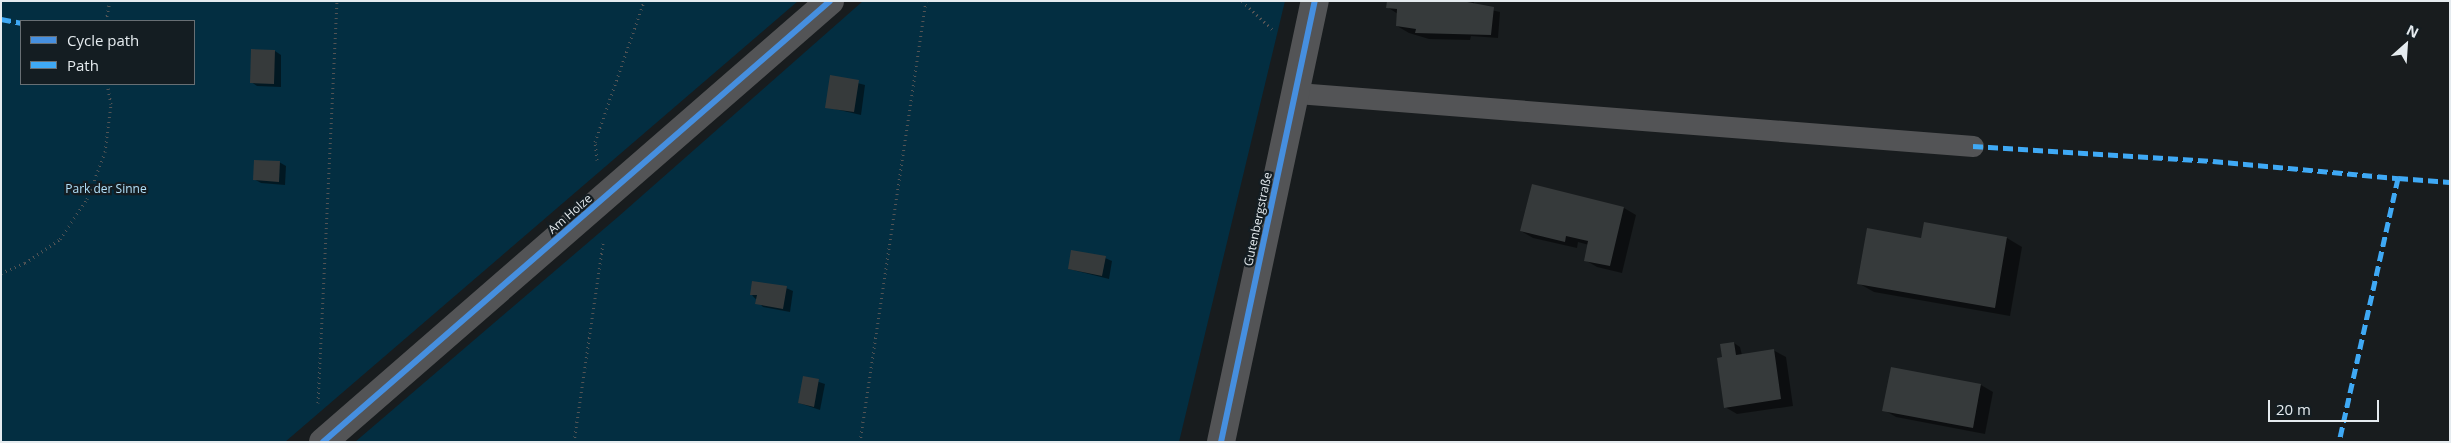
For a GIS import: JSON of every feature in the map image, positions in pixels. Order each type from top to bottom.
[{"type":"street","name":"Am Holze","points":[[330,435],[830,1]]},
{"type":"street","name":"Gutenbergstraße","points":[[1221,442],[1316,1]]},
{"type":"lane","points":[[1297,93],[1973,146]]},
{"type":"path","points":[[106,20],[110,1]]},
{"type":"path","points":[[330,435],[318,406],[338,1]]},
{"type":"path","points":[[860,442],[926,1]]},
{"type":"path","points":[[1242,1],[1270,30],[1306,41]]},
{"type":"path","points":[[1,273],[26,262],[60,239],[86,199],[105,152],[111,104],[107,85]]},
{"type":"green space","name":"Park der Sinne","points":[[1,1],[798,1],[285,442],[1,442]]},
{"type":"green space","points":[[863,1],[1285,1],[1179,442],[355,442],[619,216]]},
{"type":"building","points":[[1387,1],[1462,1],[1494,7],[1491,35],[1415,33],[1416,29],[1396,26],[1397,9],[1386,8]]},
{"type":"building","points":[[251,49],[275,50],[274,84],[250,83]]},
{"type":"building","points":[[830,75],[859,80],[854,112],[825,108]]},
{"type":"building","points":[[254,160],[280,161],[279,182],[253,180]]},
{"type":"building","points":[[1532,184],[1624,207],[1610,266],[1584,261],[1588,241],[1566,236],[1565,242],[1520,231]]},
{"type":"building","points":[[1924,222],[2007,237],[1995,308],[1857,284],[1867,228],[1921,238]]},
{"type":"building","points":[[1071,250],[1106,256],[1102,276],[1068,269]]},
{"type":"building","points":[[752,281],[787,286],[783,309],[755,304],[757,295],[750,295]]},
{"type":"building","points":[[1734,342],[1736,355],[1774,349],[1781,399],[1724,408],[1717,358],[1722,357],[1720,344]]},
{"type":"building","points":[[1891,367],[1981,384],[1973,428],[1882,411]]},
{"type":"building","points":[[803,376],[819,379],[814,407],[798,403]]},
{"type":"marked path","points":[[1,19],[20,23]]},
{"type":"marked path","points":[[1973,146],[2213,161],[2398,178],[2339,442]]},
{"type":"marked path","points":[[2398,178],[2450,182]]},
{"type":"cycle path","points":[[323,442],[830,1]]},
{"type":"cycle path","points":[[1221,442],[1315,1]]}]
